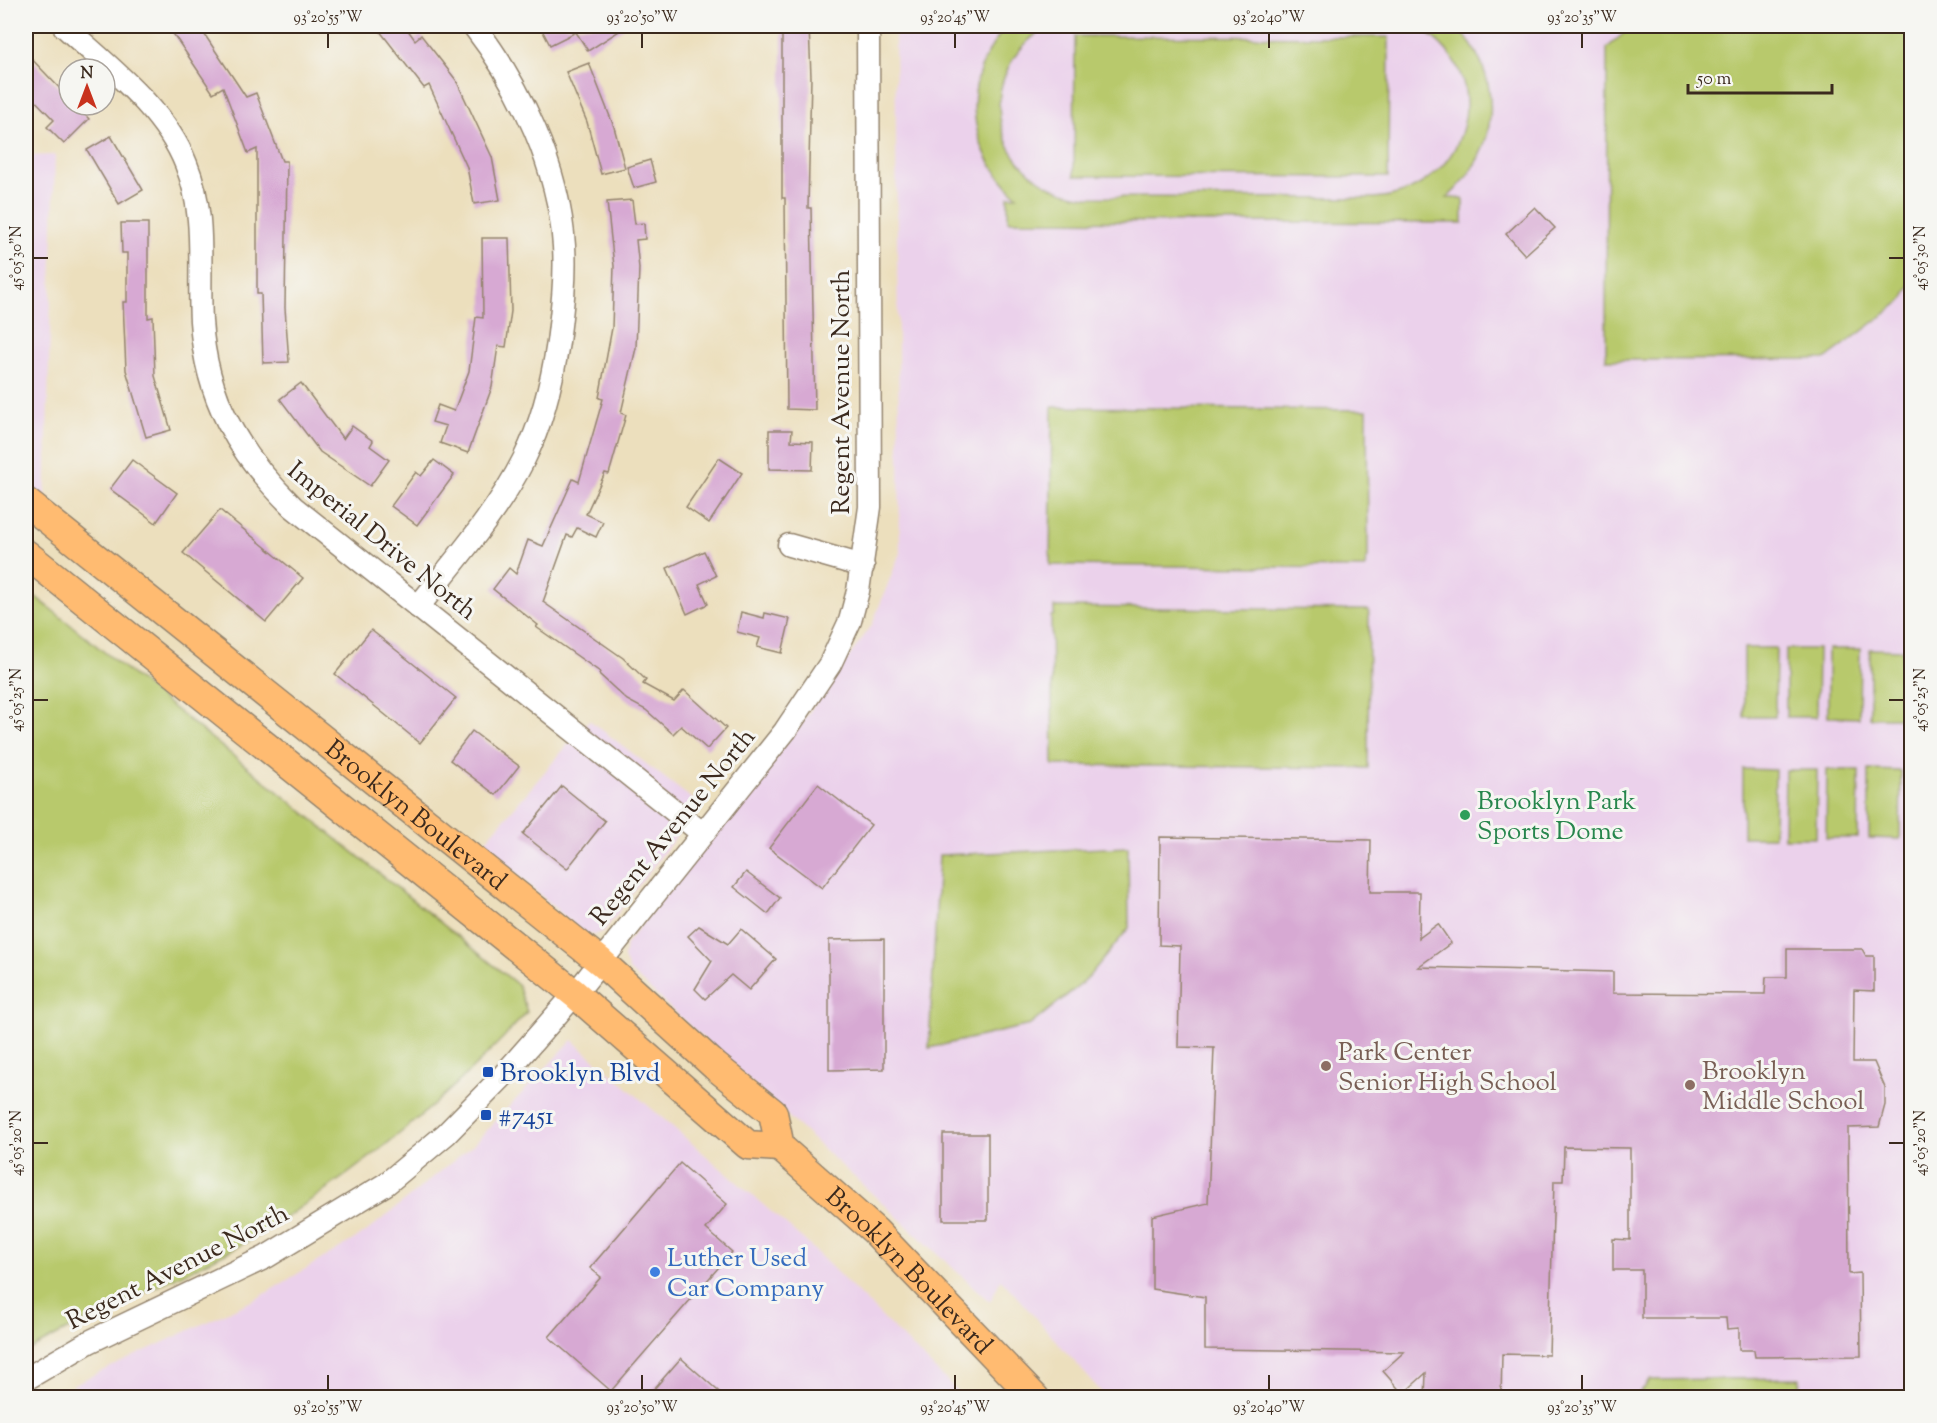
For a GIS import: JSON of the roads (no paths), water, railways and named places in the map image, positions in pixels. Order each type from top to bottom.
[{"type":"main road","name":"Brooklyn Boulevard","points":[[26,502],[601,962],[715,1065],[773,1113],[780,1147],[875,1231],[1035,1398]]},
{"type":"main road","name":"Brooklyn Boulevard","points":[[26,554],[575,994],[748,1146],[780,1147]]},
{"type":"street","name":"Imperial Drive North","points":[[64,26],[145,102],[169,131],[186,163],[198,200],[201,236],[201,321],[206,364],[219,405],[238,443],[262,476],[293,507],[702,833]]},
{"type":"street","points":[[418,607],[493,510],[524,460],[549,397],[562,304],[564,244],[550,175],[518,95],[474,26]]},
{"type":"street","name":"Regent Avenue North","points":[[26,1379],[89,1342],[266,1257],[386,1184],[446,1134],[501,1078],[575,994],[785,731],[830,664],[850,621],[863,566],[871,479],[868,26]]},
{"type":"street","points":[[789,545],[863,566]]},
{"type":"place","name":"Brooklyn Park Sports Dome","points":[[1465,815]]},
{"type":"place","name":"Park Center Senior High School","points":[[1326,1066]]},
{"type":"place","name":"Brooklyn Blvd","points":[[488,1072]]},
{"type":"place","name":"Brooklyn Middle School","points":[[1690,1085]]},
{"type":"place","name":"#7451","points":[[486,1115]]},
{"type":"place","name":"Luther Used Car Company","points":[[655,1272]]}]
